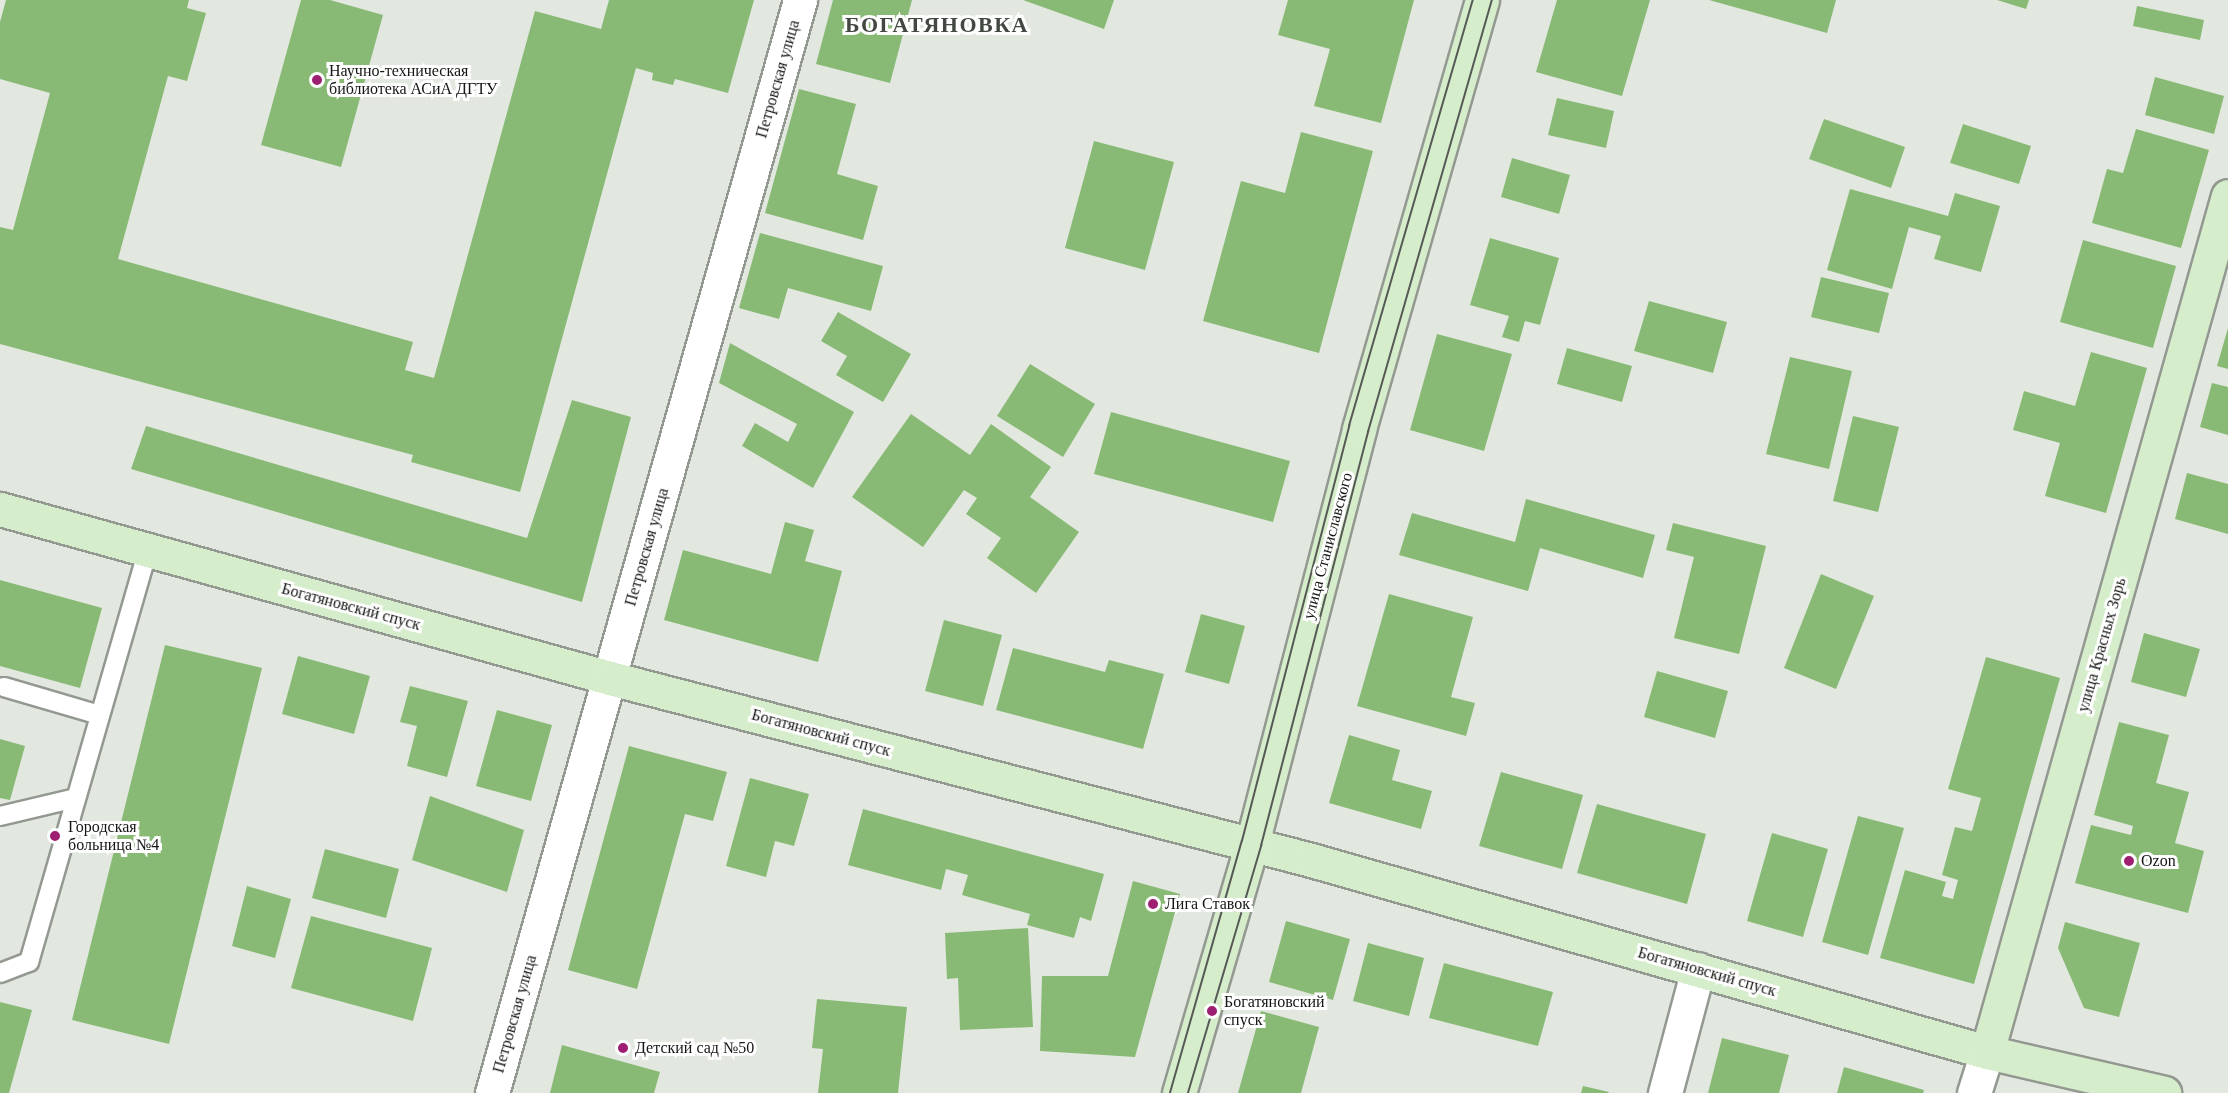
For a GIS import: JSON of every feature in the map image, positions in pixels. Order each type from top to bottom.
[{"type":"street","name":"Петровская улица","points":[[492,1093],[800,0]]},
{"type":"street","name":"улица Станиславского","points":[[1179,1093],[1252,844],[1359,429],[1482,0]]},
{"type":"street","name":"улица Красных Зорь","points":[[1974,1093],[2228,196]]},
{"type":"street","name":"Богатяновский спуск","points":[[0,509],[147,552],[610,678],[1252,844],[1987,1052],[2164,1093]]},
{"type":"street","points":[[1665,1093],[1698,969]]},
{"type":"lane","points":[[0,973],[29,962],[147,552]]},
{"type":"lane","points":[[4,687],[100,715]]},
{"type":"lane","points":[[0,816],[76,798]]},
{"type":"building","points":[[6,0],[189,0],[187,8],[206,13],[187,81],[168,76],[118,259],[413,342],[405,370],[434,378],[535,11],[601,29],[609,0],[754,0],[728,93],[675,79],[673,85],[652,80],[653,73],[636,68],[520,492],[411,462],[413,455],[0,344],[0,227],[13,230],[50,93],[0,79],[0,22]]},
{"type":"building","points":[[301,0],[330,0],[383,15],[341,167],[261,145]]},
{"type":"building","points":[[833,0],[912,0],[890,83],[816,64]]},
{"type":"building","points":[[1023,0],[1114,0],[1104,29]]},
{"type":"building","points":[[1288,0],[1414,0],[1381,123],[1314,106],[1330,49],[1278,35]]},
{"type":"building","points":[[1557,0],[1650,0],[1622,96],[1536,72]]},
{"type":"building","points":[[1709,0],[1836,0],[1827,33]]},
{"type":"building","points":[[1997,0],[2029,0],[2026,9]]},
{"type":"building","points":[[2137,6],[2204,20],[2200,40],[2133,26]]},
{"type":"building","points":[[2155,77],[2224,96],[2214,134],[2145,115]]},
{"type":"building","points":[[799,89],[856,104],[837,174],[878,186],[863,240],[765,213]]},
{"type":"building","points":[[1557,98],[1614,111],[1606,148],[1548,135]]},
{"type":"building","points":[[1824,119],[1905,147],[1891,188],[1809,159]]},
{"type":"building","points":[[1963,124],[2031,146],[2019,184],[1950,163]]},
{"type":"building","points":[[2136,129],[2209,150],[2181,248],[2092,223],[2107,169],[2123,173]]},
{"type":"building","points":[[1301,132],[1373,151],[1319,353],[1203,321],[1241,181],[1285,193]]},
{"type":"building","points":[[1094,141],[1174,162],[1145,270],[1065,248]]},
{"type":"building","points":[[1512,158],[1570,175],[1559,214],[1501,197]]},
{"type":"building","points":[[1850,189],[1948,216],[1955,193],[2000,206],[1981,272],[1934,259],[1941,236],[1909,227],[1892,289],[1827,270]]},
{"type":"building","points":[[760,233],[883,266],[871,311],[788,288],[779,319],[739,308]]},
{"type":"building","points":[[1490,238],[1559,258],[1540,325],[1525,321],[1519,342],[1502,337],[1509,316],[1470,305]]},
{"type":"building","points":[[2083,240],[2176,266],[2153,348],[2060,322]]},
{"type":"building","points":[[1821,277],[1889,293],[1879,333],[1811,317]]},
{"type":"building","points":[[1649,301],[1727,322],[1713,373],[1634,351]]},
{"type":"building","points":[[838,312],[911,354],[883,402],[836,375],[847,356],[821,341]]},
{"type":"building","points":[[2228,328],[2228,369],[2217,366]]},
{"type":"building","points":[[1437,334],[1512,354],[1484,451],[1410,430]]},
{"type":"building","points":[[730,343],[854,412],[813,488],[742,446],[755,423],[788,442],[797,424],[719,383]]},
{"type":"building","points":[[1567,348],[1632,366],[1622,402],[1557,384]]},
{"type":"building","points":[[2091,352],[2147,368],[2106,513],[2045,496],[2060,443],[2013,430],[2024,391],[2075,406]]},
{"type":"building","points":[[1790,357],[1852,371],[1829,469],[1766,454]]},
{"type":"building","points":[[1030,364],[1095,404],[1063,457],[997,416]]},
{"type":"building","points":[[2212,383],[2228,387],[2228,435],[2200,427]]},
{"type":"building","points":[[572,400],[631,417],[582,602],[131,469],[146,426],[527,538]]},
{"type":"building","points":[[1111,412],[1290,461],[1273,522],[1094,474]]},
{"type":"building","points":[[911,414],[970,455],[991,424],[1051,467],[1030,497],[1079,532],[1036,593],[987,558],[1001,538],[966,514],[977,498],[964,490],[923,547],[852,497]]},
{"type":"building","points":[[1853,416],[1899,427],[1878,512],[1833,501]]},
{"type":"building","points":[[2187,473],[2228,484],[2228,534],[2175,519]]},
{"type":"building","points":[[1526,499],[1655,535],[1643,578],[1540,548],[1528,591],[1399,555],[1412,513],[1515,542]]},
{"type":"building","points":[[785,522],[814,530],[805,561],[842,571],[818,662],[664,620],[683,550],[771,574]]},
{"type":"building","points":[[1673,523],[1766,546],[1739,654],[1674,638],[1694,557],[1666,550]]},
{"type":"building","points":[[1821,574],[1874,596],[1836,689],[1784,668]]},
{"type":"building","points":[[0,580],[102,608],[80,688],[0,666]]},
{"type":"building","points":[[1389,594],[1473,617],[1451,697],[1475,703],[1466,736],[1357,706]]},
{"type":"building","points":[[1201,614],[1245,626],[1229,684],[1185,672]]},
{"type":"building","points":[[944,620],[1002,635],[983,706],[925,691]]},
{"type":"building","points":[[2144,633],[2200,649],[2186,697],[2131,682]]},
{"type":"building","points":[[165,645],[262,668],[169,1044],[72,1020]]},
{"type":"building","points":[[1013,648],[1105,672],[1109,660],[1164,674],[1143,749],[996,710]]},
{"type":"building","points":[[298,656],[370,676],[354,734],[282,714]]},
{"type":"building","points":[[1986,657],[2060,678],[1974,984],[1880,958],[1905,870],[1946,882],[1942,896],[1953,899],[1958,880],[1942,875],[1955,827],[1972,831],[1981,798],[1948,789]]},
{"type":"building","points":[[1657,671],[1728,691],[1715,738],[1644,717]]},
{"type":"building","points":[[410,686],[468,701],[447,777],[407,766],[417,726],[400,722]]},
{"type":"building","points":[[497,710],[552,725],[531,801],[476,786]]},
{"type":"building","points":[[2119,722],[2169,735],[2156,783],[2189,792],[2175,843],[2204,851],[2188,913],[2075,883],[2091,825],[2131,835],[2133,826],[2094,815]]},
{"type":"building","points":[[1349,735],[1400,750],[1392,780],[1432,791],[1421,829],[1329,803]]},
{"type":"building","points":[[0,739],[25,746],[10,800],[0,798]]},
{"type":"building","points":[[629,746],[727,772],[713,821],[685,814],[637,989],[568,970]]},
{"type":"building","points":[[1501,772],[1583,795],[1562,869],[1479,846]]},
{"type":"building","points":[[750,778],[809,794],[794,846],[775,841],[766,877],[726,866]]},
{"type":"building","points":[[430,796],[524,830],[507,892],[412,860]]},
{"type":"building","points":[[1597,804],[1706,834],[1687,904],[1577,873]]},
{"type":"building","points":[[863,809],[1104,874],[1091,921],[1080,917],[1074,938],[1027,925],[1030,914],[962,895],[968,875],[946,869],[941,890],[848,865]]},
{"type":"building","points":[[1858,816],[1904,828],[1868,955],[1822,942]]},
{"type":"building","points":[[1772,833],[1828,849],[1803,937],[1747,921]]},
{"type":"building","points":[[325,849],[399,869],[386,918],[312,898]]},
{"type":"building","points":[[1133,881],[1180,894],[1135,1057],[1040,1051],[1042,976],[1108,976]]},
{"type":"building","points":[[247,886],[291,899],[275,958],[232,946]]},
{"type":"building","points":[[311,916],[432,948],[413,1021],[291,988]]},
{"type":"building","points":[[1286,921],[1350,939],[1333,1000],[1269,982]]},
{"type":"building","points":[[2065,922],[2140,943],[2119,1017],[2084,1008],[2058,948]]},
{"type":"building","points":[[1028,928],[1033,1027],[960,1030],[958,978],[947,979],[945,933]]},
{"type":"building","points":[[1368,943],[1424,958],[1409,1016],[1353,1001]]},
{"type":"building","points":[[1444,963],[1553,992],[1538,1046],[1429,1018]]},
{"type":"building","points":[[817,999],[907,1007],[898,1093],[818,1093],[823,1049],[812,1048]]},
{"type":"building","points":[[0,1002],[32,1010],[9,1093],[0,1093]]},
{"type":"building","points":[[1261,1011],[1319,1027],[1301,1093],[1238,1093]]},
{"type":"building","points":[[1722,1038],[1789,1055],[1779,1093],[1708,1093]]},
{"type":"building","points":[[562,1045],[660,1072],[654,1093],[550,1093]]},
{"type":"building","points":[[1844,1067],[1924,1090],[1923,1093],[1837,1093]]},
{"type":"building","points":[[1583,1086],[1609,1092],[1581,1093]]},
{"type":"tram line","points":[[1170,1093],[1242,841],[1349,426],[1473,0]]},
{"type":"tram line","points":[[1188,1093],[1261,846],[1368,432],[1492,0]]},
{"type":"place","name":"Научно-техническая библиотека АСиА ДГТУ","points":[[317,80]]},
{"type":"place","name":"Городская больница №4","points":[[55,836]]},
{"type":"place","name":"Ozon","points":[[2129,861]]},
{"type":"place","name":"Лига Ставок","points":[[1153,904]]},
{"type":"place","name":"Богатяновский спуск","points":[[1212,1011]]},
{"type":"place","name":"Детский сад №50","points":[[623,1048]]},
{"type":"district","name":"БОГАТЯНОВКА","points":[[937,25]]}]
